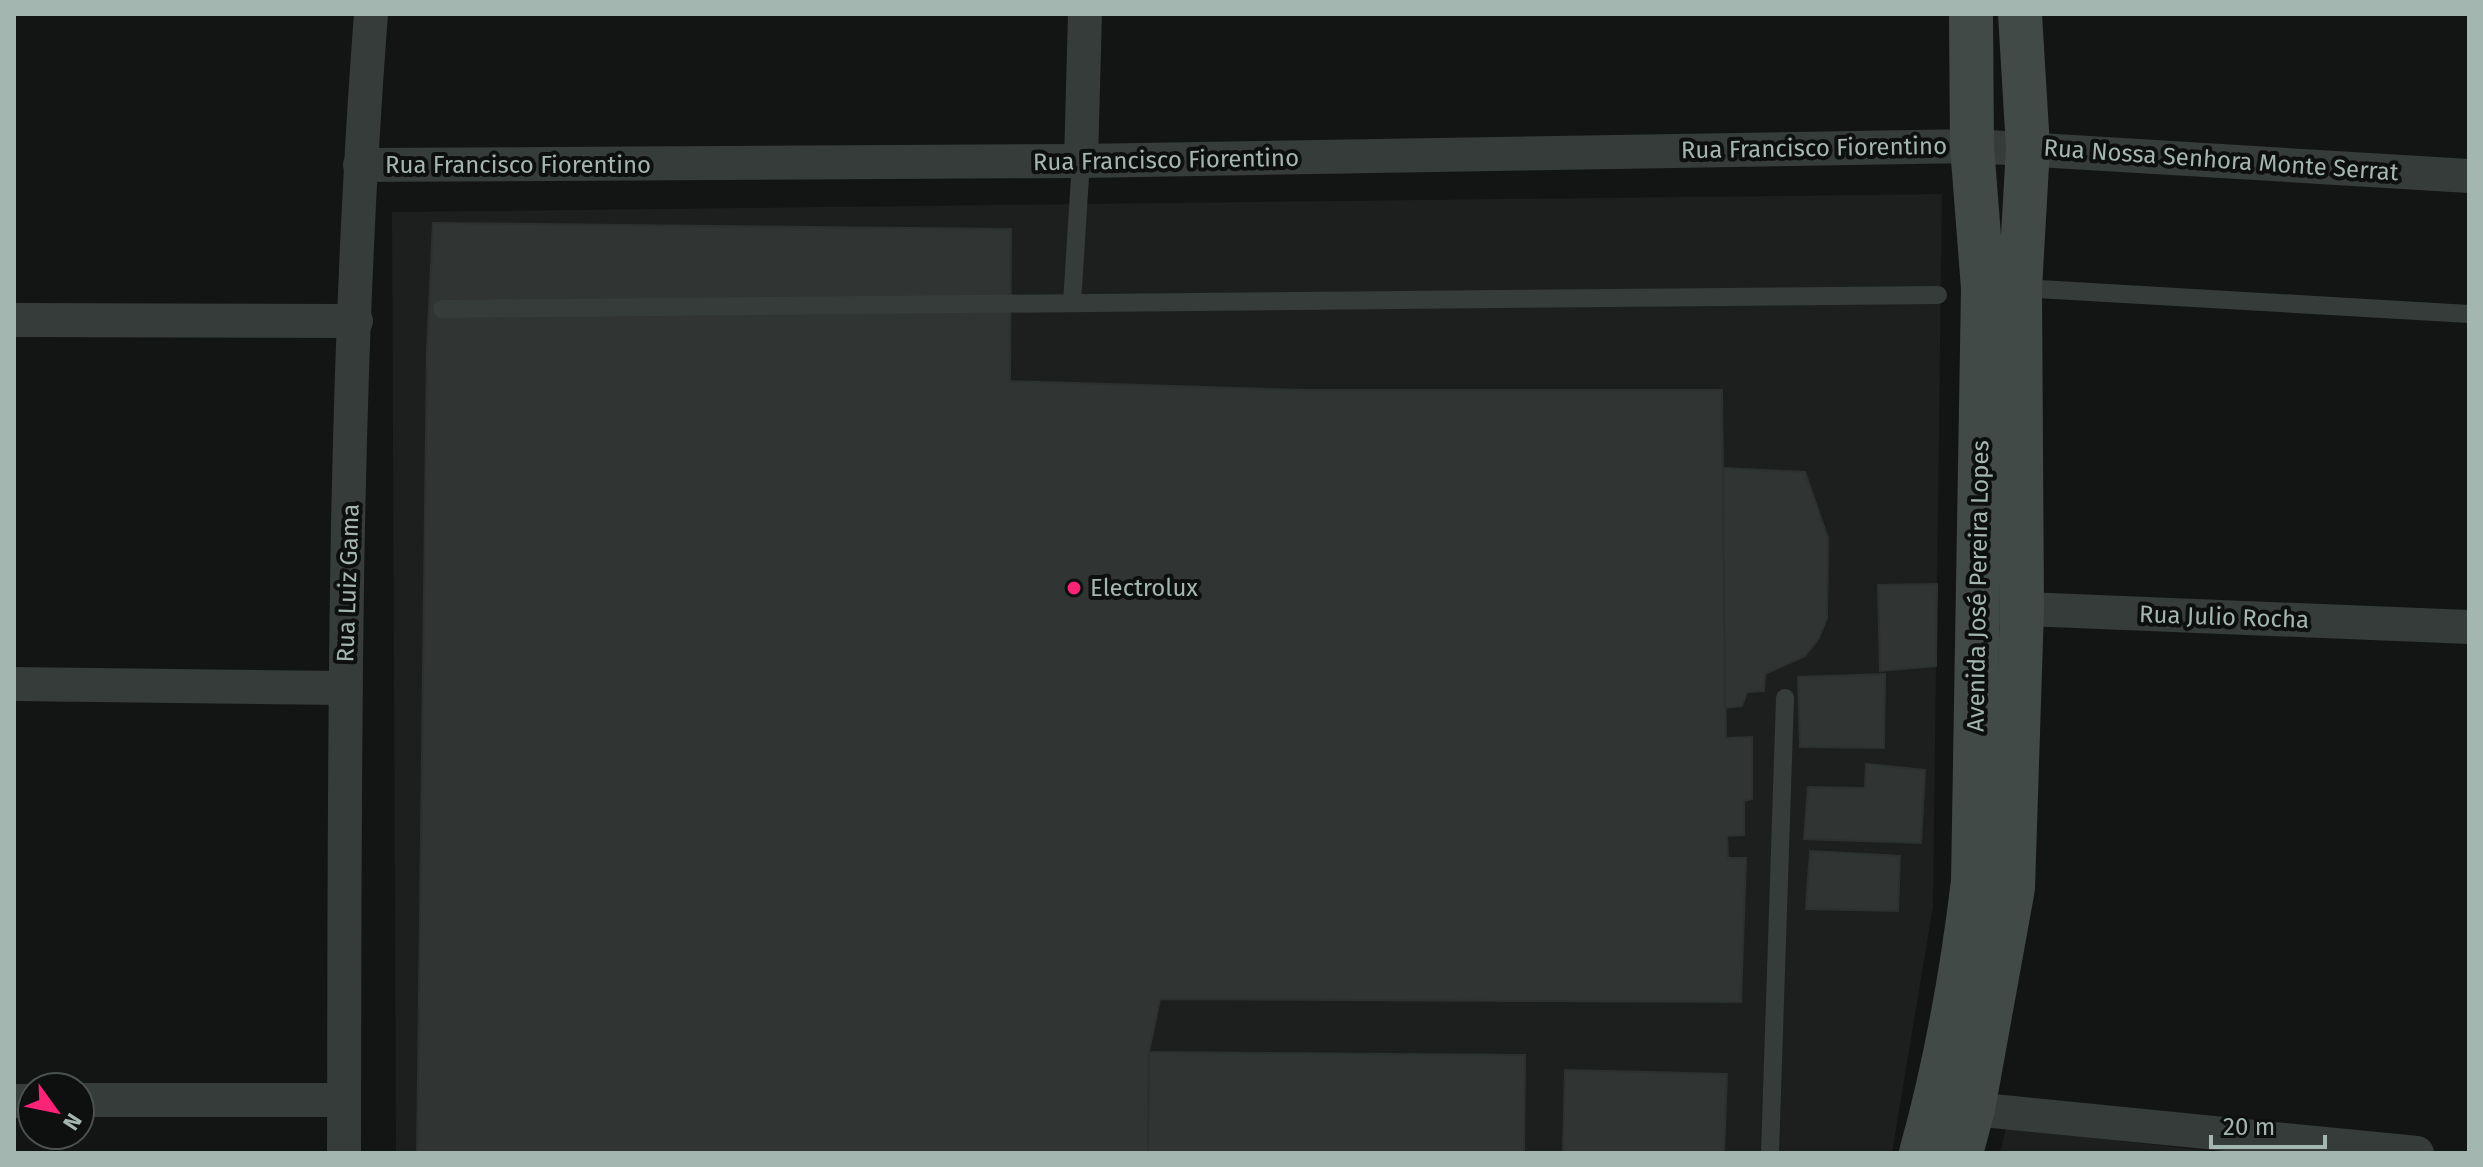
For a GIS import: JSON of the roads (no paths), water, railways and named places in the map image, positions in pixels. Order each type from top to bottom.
[{"type":"main road","name":"Avenida José Pereira Lopes","points":[[1921,1153],[1954,1105],[2013,888],[2022,609],[2002,288],[1972,146],[1971,14]]},
{"type":"main road","name":"Avenida José Pereira Lopes","points":[[1961,1153],[1954,1105],[1962,974],[1973,881],[1978,607],[2002,288],[2028,148],[2020,14]]},
{"type":"street","name":"Rua Luiz Gama","points":[[344,1153],[345,688],[360,165],[371,14]]},
{"type":"street","points":[[1081,161],[1085,14]]},
{"type":"street","name":"Rua Francisco Fiorentino","points":[[360,165],[1081,161],[1972,146]]},
{"type":"street","name":"Rua Nossa Senhora Monte Serrat","points":[[1972,146],[2469,176]]},
{"type":"street","points":[[14,320],[356,321]]},
{"type":"street","name":"Rua Julio Rocha","points":[[1978,607],[2469,627]]},
{"type":"street","points":[[14,684],[345,688]]},
{"type":"street","points":[[96,1100],[344,1100]]},
{"type":"street","points":[[1954,1105],[2417,1153]]},
{"type":"lane","points":[[1072,303],[1081,161]]},
{"type":"lane","points":[[2002,288],[2469,314]]},
{"type":"lane","points":[[442,309],[1938,295]]},
{"type":"lane","points":[[1770,1153],[1785,698]]},
{"type":"place","name":"Electrolux","points":[[1074,588]]}]
